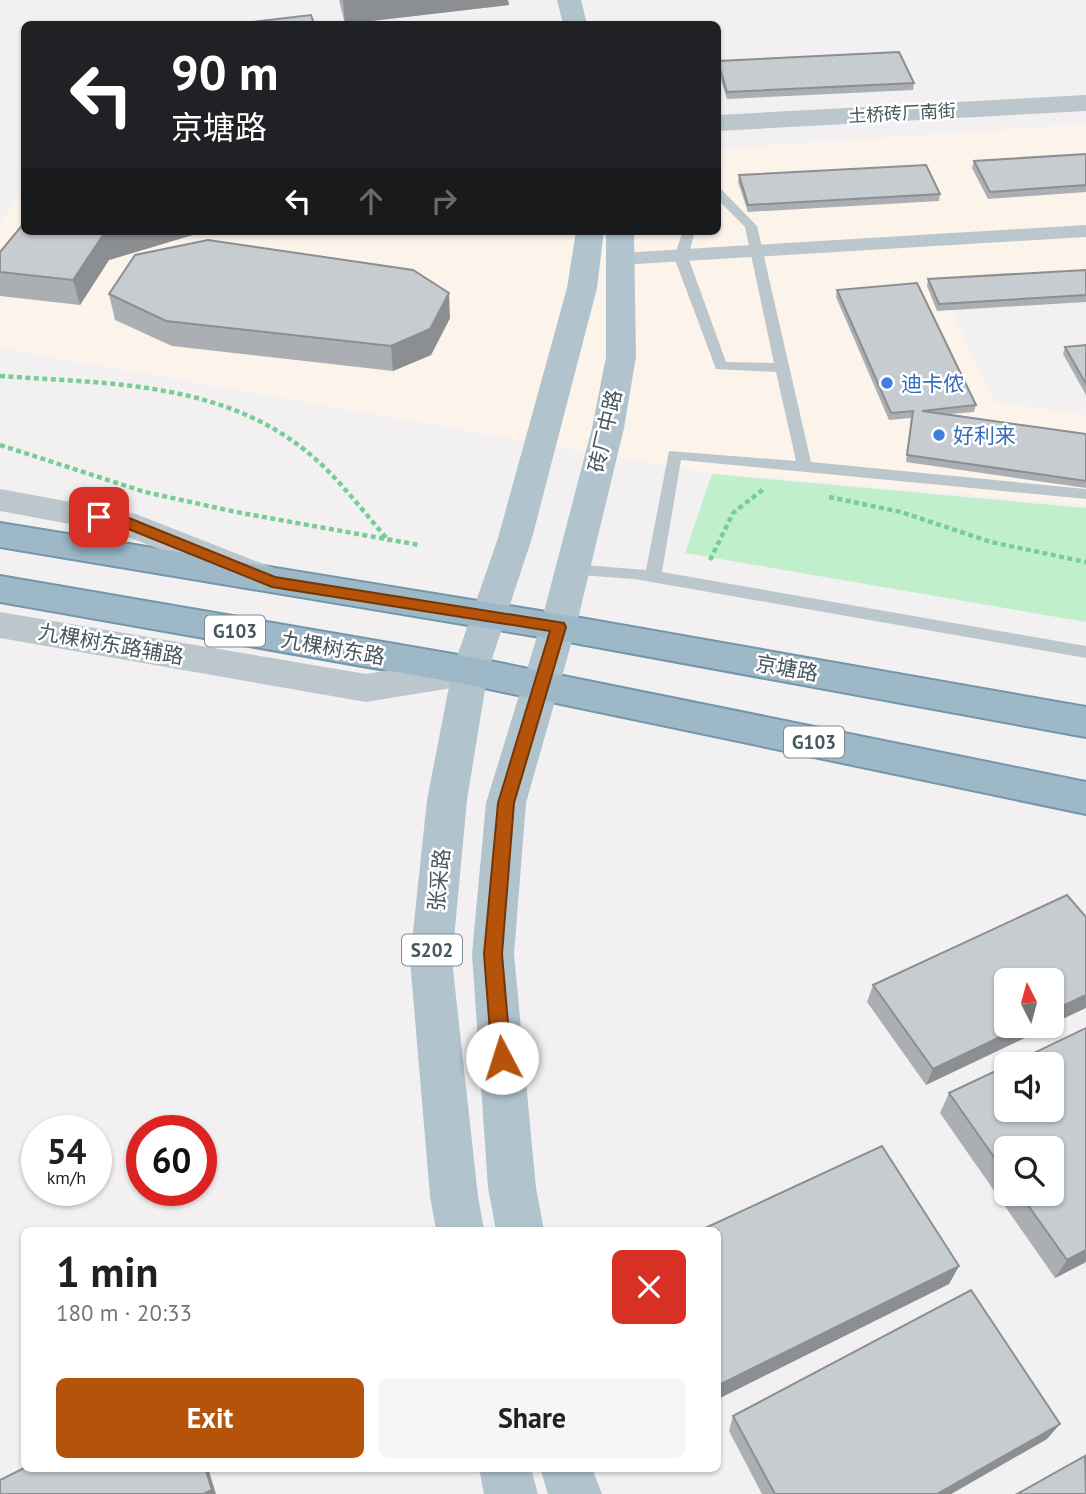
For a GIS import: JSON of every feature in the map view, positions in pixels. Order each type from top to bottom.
[{"type":"highway","points":[[0,535],[487,616]]},
{"type":"highway","name":"九棵树东路","points":[[0,590],[470,671],[541,686]]},
{"type":"highway","name":"京塘路","points":[[487,616],[1086,722]]},
{"type":"highway","name":"G103","points":[[541,686],[1086,798]]},
{"type":"main road","points":[[569,0],[574,21]]},
{"type":"main road","name":"S202","points":[[487,616],[510,554],[575,315],[589,235]]},
{"type":"main road","name":"砖厂中路","points":[[558,627],[608,428],[621,357],[620,245]]},
{"type":"main road","name":"张采路","points":[[459,1227],[454,1196],[431,960],[447,800],[470,671],[487,616]]},
{"type":"main road","name":"S202","points":[[519,1227],[512,1188],[493,954],[506,803],[558,627]]},
{"type":"main road","points":[[506,1472],[511,1494]]},
{"type":"main road","points":[[567,1472],[575,1494]]},
{"type":"street","name":"土桥砖厂南街","points":[[721,123],[1086,103]]},
{"type":"street","points":[[620,245],[681,257],[1086,231]]},
{"type":"street","points":[[0,500],[124,522],[272,581]]},
{"type":"street","name":"九棵树东路辅路","points":[[0,625],[366,688],[470,671]]},
{"type":"lane","points":[[721,196],[751,226],[804,465]]},
{"type":"lane","points":[[688,235],[681,257],[721,366],[783,368]]},
{"type":"lane","points":[[653,577],[674,454],[1086,494]]},
{"type":"lane","points":[[572,570],[634,573],[1086,652]]},
{"type":"path","points":[[0,376],[154,387],[211,401],[255,419],[321,464],[389,541]]},
{"type":"path","points":[[0,445],[145,492],[419,545]]},
{"type":"path","points":[[708,565],[733,513],[766,488],[778,490]]},
{"type":"path","points":[[828,497],[901,512],[991,542],[1086,562]]},
{"type":"shaded area","points":[[1086,124],[1086,285],[943,293],[995,402],[1086,415],[1086,505],[695,471],[0,348],[0,222],[21,194],[21,235],[721,235],[721,149]]},
{"type":"green space","points":[[712,474],[1086,508],[1086,622],[685,553]]},
{"type":"building","points":[[311,15],[313,21],[261,21]]},
{"type":"building","points":[[899,52],[914,83],[727,92],[721,72],[721,61]]},
{"type":"building","points":[[1086,154],[1086,185],[990,192],[974,161]]},
{"type":"building","points":[[926,165],[940,194],[748,205],[739,175]]},
{"type":"building","points":[[21,227],[21,235],[103,235],[73,280],[0,272],[0,252]]},
{"type":"building","points":[[208,240],[413,270],[449,293],[430,329],[391,346],[166,321],[109,294],[135,255]]},
{"type":"building","points":[[1086,270],[1086,295],[939,304],[928,279]]},
{"type":"building","points":[[917,283],[976,405],[922,411],[1086,434],[1086,481],[907,455],[913,411],[891,413],[837,290]]},
{"type":"building","points":[[1086,345],[1086,384],[1065,347]]},
{"type":"building","points":[[1067,895],[1086,917],[1086,995],[1064,1005],[1064,968],[994,968],[994,1038],[998,1038],[933,1069],[873,985]]},
{"type":"building","points":[[1086,1028],[1086,1250],[1067,1260],[1029,1206],[1064,1206],[1064,1136],[994,1136],[994,1157],[949,1093],[994,1072],[994,1122],[1064,1122],[1064,1052],[1036,1052]]},
{"type":"building","points":[[882,1146],[959,1266],[721,1384],[721,1227],[707,1227]]},
{"type":"building","points":[[971,1290],[1060,1424],[937,1494],[775,1494],[733,1416]]},
{"type":"building","points":[[1085,1456],[1086,1494],[1017,1494]]},
{"type":"building","points":[[21,1470],[21,1472],[206,1472],[212,1490],[203,1494],[0,1494],[0,1480]]},
{"type":"place","name":"迪卡侬","points":[[887,383]]},
{"type":"place","name":"好利来","points":[[939,435]]},
{"type":"route","points":[[99,517],[124,522],[272,581],[558,627],[506,803],[493,954],[502,1058]]}]
